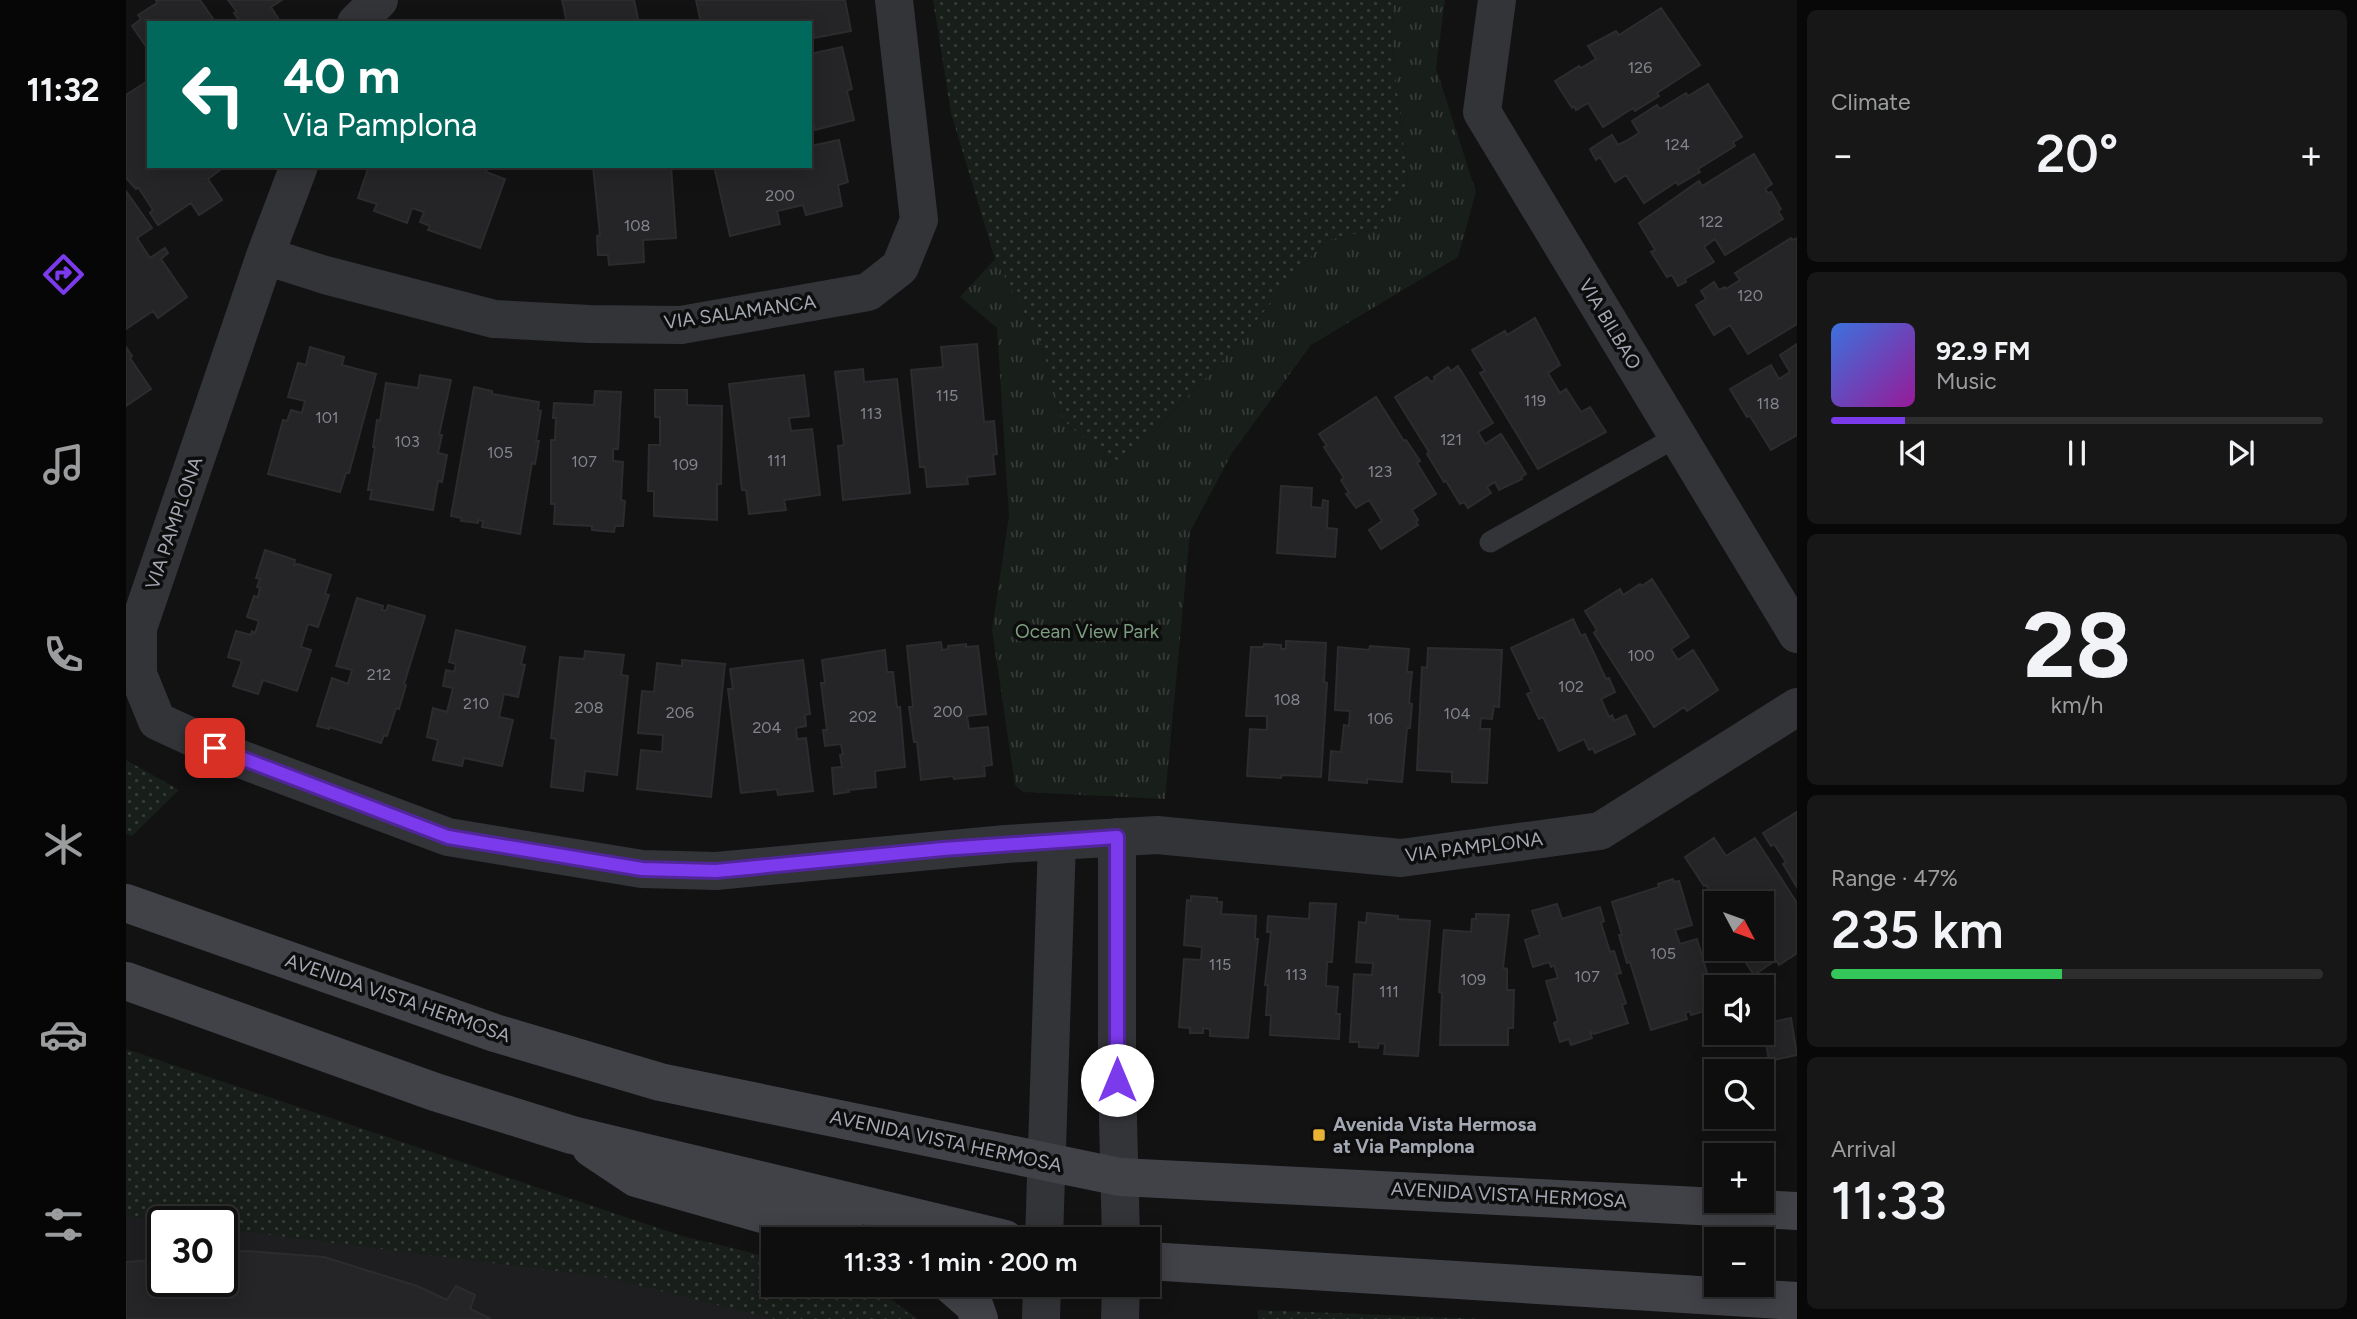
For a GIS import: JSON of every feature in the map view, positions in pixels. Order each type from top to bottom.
[{"type":"main road","name":"AVENIDA VISTA HERMOSA","points":[[126,903],[495,1033],[660,1082],[1120,1177],[1797,1211]]},
{"type":"main road","points":[[126,981],[435,1093],[572,1135],[954,1227]]},
{"type":"main road","points":[[572,1135],[635,1178],[808,1227]]},
{"type":"main road","points":[[1160,1262],[1797,1301]]},
{"type":"main road","points":[[964,1297],[974,1306],[979,1319]]},
{"type":"street","points":[[358,21],[379,0]]},
{"type":"street","name":"VIA SALAMANCA","points":[[265,256],[325,275],[494,319],[508,320],[681,325],[868,292],[900,267],[919,220],[894,0]]},
{"type":"street","name":"VIA BILBAO","points":[[1497,0],[1482,112],[1797,634]]},
{"type":"street","name":"VIA PAMPLONA","points":[[298,168],[265,256],[138,628],[138,674],[157,720],[235,757],[448,837],[642,869],[716,871],[1057,841],[1157,835],[1401,858],[1600,831],[1797,707]]},
{"type":"street","points":[[1117,837],[1121,1227]]},
{"type":"street","points":[[1044,1227],[1057,841]]},
{"type":"street","points":[[1041,1319],[1042,1297]]},
{"type":"street","points":[[1120,1319],[1121,1297]]},
{"type":"lane","points":[[1490,542],[1678,436]]},
{"type":"shaded area","points":[[126,1196],[200,1206],[147,1206],[147,1297],[238,1297],[238,1211],[761,1282],[761,1297],[888,1297],[918,1319],[126,1319]]},
{"type":"green space","points":[[933,0],[1394,0],[1391,38],[1408,181],[1378,229],[1324,241],[1216,368],[1117,468],[1062,419],[1041,344],[995,259],[951,113]]},
{"type":"green space","name":"Ocean View Park","points":[[1394,0],[1445,0],[1436,68],[1476,192],[1458,257],[1311,345],[1232,453],[1190,532],[1165,799],[1023,792],[1015,785],[992,630],[1009,516],[997,328],[960,297],[995,259],[1041,344],[1062,419],[1117,468],[1216,368],[1324,241],[1378,229],[1408,181],[1391,38]]},
{"type":"green space","points":[[126,760],[179,790],[132,836],[126,834]]},
{"type":"green space","points":[[126,1049],[682,1236],[761,1255],[761,1297],[888,1297],[915,1319],[774,1319],[604,1277],[238,1231],[238,1206],[147,1206],[147,1219],[126,1216]]},
{"type":"green space","points":[[1258,1310],[1486,1319],[1258,1319]]},
{"type":"building","points":[[156,0],[200,0],[215,21],[147,21],[147,48],[132,26],[141,19],[138,15],[157,3]]},
{"type":"building","points":[[228,0],[282,0],[271,7],[280,21],[235,21],[238,19],[234,13],[237,12]]},
{"type":"building","points":[[562,0],[634,0],[639,21],[567,21]]},
{"type":"building","points":[[696,0],[845,0],[851,31],[814,38],[812,21],[701,21]]},
{"type":"building","points":[[1661,8],[1700,65],[1657,93],[1659,96],[1603,127],[1588,103],[1576,110],[1574,106],[1572,108],[1555,81],[1596,59],[1588,46],[1616,31],[1619,35]]},
{"type":"building","points":[[842,47],[852,89],[847,91],[854,120],[815,130],[812,118],[812,54]]},
{"type":"building","points":[[147,83],[147,168],[218,168],[220,170],[208,179],[222,200],[199,215],[191,203],[158,225],[150,213],[153,210],[138,187],[136,189],[126,178],[126,95]]},
{"type":"building","points":[[1708,84],[1742,137],[1733,142],[1735,146],[1698,169],[1700,172],[1678,185],[1676,182],[1644,203],[1626,175],[1615,182],[1600,157],[1596,160],[1590,149],[1612,135],[1618,145],[1628,140],[1639,133],[1632,121],[1657,105],[1660,109],[1686,93],[1688,96]]},
{"type":"building","points":[[839,140],[848,182],[838,185],[842,206],[806,215],[803,205],[777,211],[780,224],[730,236],[714,168],[812,168],[812,146]]},
{"type":"building","points":[[1754,154],[1772,184],[1765,189],[1768,193],[1771,192],[1781,209],[1778,211],[1783,219],[1725,255],[1715,239],[1704,247],[1714,262],[1678,286],[1672,275],[1667,277],[1651,252],[1655,250],[1639,223],[1699,181],[1702,186]]},
{"type":"building","points":[[368,168],[487,168],[486,172],[505,179],[480,248],[428,230],[430,226],[420,222],[424,212],[412,208],[407,223],[374,211],[377,204],[358,198]]},
{"type":"building","points":[[593,168],[671,168],[676,238],[643,240],[644,262],[609,265],[608,255],[598,255],[597,236],[600,235]]},
{"type":"building","points":[[126,191],[152,228],[137,238],[150,258],[165,248],[168,253],[161,259],[187,297],[158,318],[153,311],[126,329]]},
{"type":"building","points":[[1791,238],[1797,238],[1797,324],[1748,354],[1730,325],[1714,335],[1696,305],[1706,299],[1701,291],[1714,282],[1719,290],[1725,287],[1726,289],[1740,280],[1735,273]]},
{"type":"building","points":[[1535,318],[1560,365],[1548,373],[1560,393],[1566,389],[1581,412],[1590,407],[1606,432],[1538,469],[1480,373],[1485,371],[1472,350],[1505,331],[1507,335]]},
{"type":"building","points":[[977,344],[984,422],[994,421],[997,454],[993,455],[995,474],[967,477],[968,484],[927,487],[925,467],[920,467],[911,370],[943,367],[941,347]]},
{"type":"building","points":[[1797,344],[1797,435],[1771,450],[1730,389],[1771,365],[1779,379],[1790,372],[1780,355]]},
{"type":"building","points":[[126,347],[132,356],[130,358],[151,389],[126,406]]},
{"type":"building","points":[[310,347],[344,357],[342,365],[376,374],[349,473],[346,473],[340,492],[268,474],[283,420],[287,421],[291,410],[302,413],[305,401],[288,397],[298,363],[306,365]]},
{"type":"building","points":[[1458,366],[1493,423],[1478,432],[1485,444],[1501,434],[1526,474],[1522,479],[1499,490],[1495,482],[1487,487],[1491,493],[1468,508],[1464,502],[1460,504],[1446,481],[1444,482],[1395,397],[1427,377],[1431,382],[1448,367],[1451,371]]},
{"type":"building","points":[[863,369],[864,382],[897,379],[910,493],[843,500],[838,446],[844,445],[835,372]]},
{"type":"building","points":[[420,375],[451,380],[439,435],[442,435],[438,453],[447,455],[442,482],[438,481],[433,510],[370,499],[372,490],[368,490],[377,420],[380,421],[386,383],[418,388]]},
{"type":"building","points":[[804,375],[809,416],[789,418],[791,431],[812,429],[820,495],[784,500],[786,510],[749,514],[746,490],[742,490],[729,384]]},
{"type":"building","points":[[474,387],[492,391],[492,394],[539,402],[538,410],[541,411],[536,441],[539,441],[535,464],[532,463],[520,534],[482,527],[483,521],[461,521],[462,518],[451,516]]},
{"type":"building","points":[[655,390],[687,390],[687,405],[722,406],[721,484],[717,484],[717,520],[654,516],[654,491],[648,491],[649,445],[660,445],[660,417],[655,417]]},
{"type":"building","points":[[595,391],[621,392],[618,449],[613,449],[613,461],[623,462],[621,500],[625,501],[623,526],[615,526],[614,532],[592,530],[592,526],[554,524],[555,504],[551,504],[551,440],[555,440],[556,418],[553,418],[554,403],[594,405]]},
{"type":"building","points":[[1376,397],[1420,461],[1417,463],[1436,494],[1412,510],[1418,525],[1381,549],[1369,530],[1382,521],[1369,500],[1356,508],[1346,494],[1349,493],[1341,480],[1344,478],[1319,434]]},
{"type":"building","points":[[1281,486],[1312,488],[1311,507],[1322,508],[1323,500],[1328,501],[1327,528],[1337,529],[1335,557],[1277,553]]},
{"type":"building","points":[[265,550],[295,560],[294,565],[331,575],[325,594],[329,595],[318,627],[308,624],[301,647],[311,650],[297,691],[263,680],[258,694],[233,686],[242,661],[228,657],[236,631],[251,635],[252,631],[255,633],[259,621],[247,617],[254,596],[258,597],[260,579],[256,578]]},
{"type":"building","points":[[1652,579],[1689,637],[1671,649],[1678,660],[1693,650],[1718,690],[1687,711],[1684,707],[1654,727],[1594,633],[1597,630],[1585,611],[1620,589],[1623,595]]},
{"type":"building","points":[[357,598],[383,606],[382,610],[386,611],[388,605],[425,616],[399,709],[396,708],[387,736],[384,735],[381,743],[329,727],[317,726],[332,678],[348,684],[352,670],[336,666]]},
{"type":"building","points":[[1573,619],[1581,636],[1585,634],[1615,692],[1601,699],[1609,717],[1612,715],[1614,721],[1626,715],[1635,734],[1595,753],[1593,748],[1589,750],[1584,739],[1559,751],[1543,717],[1539,719],[1527,694],[1532,692],[1511,648]]},
{"type":"building","points":[[456,630],[525,647],[521,664],[525,665],[518,697],[504,694],[499,717],[513,720],[502,766],[464,758],[462,766],[433,760],[438,740],[427,737],[433,708],[447,712],[453,688],[443,686],[446,670],[454,672],[456,664],[449,662]]},
{"type":"building","points":[[1286,641],[1326,643],[1324,682],[1327,683],[1321,777],[1247,776],[1250,729],[1267,730],[1267,716],[1246,716],[1251,647],[1263,647],[1264,644],[1281,645],[1281,649],[1286,649]]},
{"type":"building","points":[[941,642],[942,650],[948,649],[948,646],[966,644],[966,647],[978,646],[986,714],[967,716],[969,729],[988,727],[992,765],[984,766],[985,776],[921,780],[917,742],[914,742],[909,707],[913,707],[907,646]]},
{"type":"building","points":[[1370,646],[1409,649],[1407,672],[1412,672],[1409,703],[1412,704],[1402,782],[1329,780],[1331,751],[1341,752],[1344,725],[1349,726],[1350,711],[1335,710],[1338,647],[1369,650]]},
{"type":"building","points":[[1428,648],[1502,650],[1499,707],[1494,706],[1492,719],[1481,718],[1480,729],[1490,729],[1487,783],[1452,782],[1452,772],[1417,770],[1422,667],[1427,668]]},
{"type":"building","points":[[885,650],[887,672],[893,672],[897,707],[900,707],[905,767],[875,771],[876,787],[834,794],[832,768],[842,767],[840,755],[843,754],[841,744],[825,746],[823,730],[827,730],[821,683],[825,683],[822,660]]},
{"type":"building","points":[[585,651],[624,655],[621,675],[628,676],[617,775],[585,771],[583,791],[551,787],[556,739],[551,738],[560,657],[584,659]]},
{"type":"building","points":[[682,660],[725,664],[711,797],[637,789],[641,750],[662,752],[663,735],[638,733],[642,691],[654,692],[657,663],[682,666]]},
{"type":"building","points":[[803,660],[810,714],[805,715],[806,726],[796,728],[797,739],[806,738],[813,791],[778,795],[777,789],[741,793],[728,689],[733,689],[730,669]]},
{"type":"building","points":[[1797,812],[1797,887],[1783,864],[1786,862],[1763,833]]},
{"type":"building","points":[[1714,838],[1726,856],[1755,838],[1797,903],[1797,953],[1779,965],[1776,960],[1754,975],[1745,961],[1774,961],[1774,891],[1710,891],[1685,857]]},
{"type":"building","points":[[1673,879],[1674,882],[1679,881],[1692,925],[1675,930],[1680,944],[1697,939],[1708,975],[1704,975],[1704,1011],[1691,1015],[1690,1011],[1685,1013],[1687,1019],[1651,1030],[1630,962],[1627,963],[1612,902],[1659,887],[1658,884]]},
{"type":"building","points":[[1191,896],[1217,898],[1217,902],[1222,902],[1221,914],[1256,916],[1255,939],[1258,939],[1248,1038],[1210,1036],[1210,1029],[1203,1028],[1203,1033],[1190,1033],[1190,1028],[1179,1027],[1184,959],[1201,960],[1202,947],[1184,945],[1187,900],[1191,901]]},
{"type":"building","points":[[1310,903],[1336,904],[1332,962],[1327,962],[1326,986],[1338,987],[1336,1014],[1340,1014],[1339,1039],[1270,1035],[1271,1015],[1266,1015],[1268,985],[1265,985],[1271,932],[1267,932],[1268,916],[1309,919]]},
{"type":"building","points":[[1557,904],[1562,919],[1600,907],[1604,921],[1601,923],[1610,952],[1614,951],[1621,973],[1616,974],[1626,1003],[1622,1005],[1628,1023],[1594,1034],[1590,1032],[1592,1038],[1571,1045],[1569,1039],[1560,1042],[1554,1023],[1558,1021],[1546,981],[1558,978],[1554,965],[1551,967],[1549,962],[1533,967],[1525,940],[1540,935],[1532,911]]},
{"type":"building","points":[[1367,913],[1430,921],[1418,1056],[1384,1054],[1385,1044],[1379,1043],[1378,1048],[1359,1047],[1359,1042],[1350,1042],[1354,974],[1372,975],[1373,963],[1356,962],[1359,922],[1366,923]]},
{"type":"building","points":[[1476,914],[1509,915],[1503,968],[1507,969],[1507,990],[1514,990],[1513,1028],[1508,1028],[1508,1045],[1440,1045],[1442,993],[1439,992],[1444,930],[1471,932],[1472,919],[1476,919]]},
{"type":"building","points":[[1791,1018],[1797,1055],[1769,1059],[1766,1045],[1774,1045],[1774,1022]]},
{"type":"building","points":[[238,1252],[324,1257],[417,1286],[447,1300],[456,1286],[475,1295],[470,1309],[491,1319],[126,1319],[126,1262],[147,1260],[147,1297],[238,1297]]},
{"type":"place","name":"Avenida Vista Hermosa at Via Pamplona","points":[[1319,1135]]},
{"type":"route","points":[[215,748],[448,837],[642,869],[716,871],[943,849],[1117,837],[1117,1080]]}]
